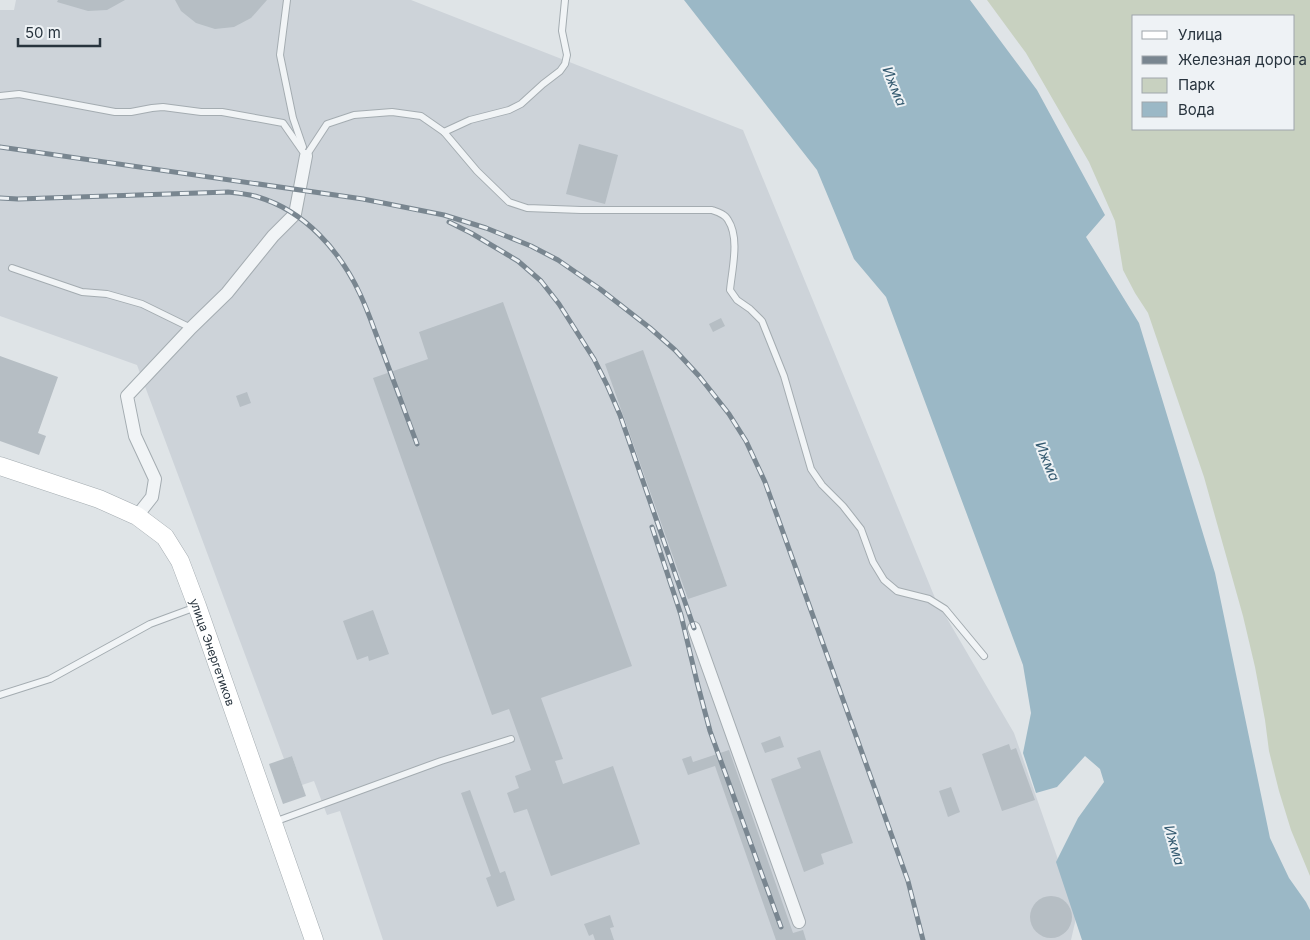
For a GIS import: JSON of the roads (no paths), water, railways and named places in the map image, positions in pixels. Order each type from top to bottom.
[{"type":"main road","name":"улица Энергетиков","points":[[0,466],[99,499],[137,516],[165,537],[180,561],[197,606],[314,940]]},
{"type":"street","points":[[137,516],[152,496],[155,479],[135,436],[127,396],[226,293],[273,236],[295,214],[306,156]]},
{"type":"street","points":[[694,628],[799,922]]},
{"type":"lane","points":[[287,0],[280,56],[293,118],[306,156]]},
{"type":"lane","points":[[444,132],[470,120],[509,110],[521,104],[560,71],[565,64],[567,56],[562,30],[565,0]]},
{"type":"lane","points":[[0,96],[20,94],[115,112],[131,112],[164,107],[245,116],[283,123],[306,156]]},
{"type":"lane","points":[[306,156],[327,124],[354,115],[392,112],[421,116],[444,132],[476,171],[509,202],[527,208],[712,210],[722,214],[728,220],[735,237],[730,290],[737,300],[762,321],[784,376],[811,469],[822,485],[862,529],[873,562],[884,580],[897,590],[929,599],[945,609],[984,656]]},
{"type":"lane","points":[[12,268],[82,292],[106,294],[142,304],[191,328]]},
{"type":"lane","points":[[0,695],[50,679],[150,624],[197,606]]},
{"type":"lane","points":[[273,822],[441,761],[511,739]]},
{"type":"water","name":"Ижма","points":[[684,0],[970,0],[1037,90],[1105,215],[1086,237],[1139,323],[1215,573],[1270,838],[1289,878],[1310,910],[1310,940],[1082,940],[1056,862],[1078,818],[1104,782],[1100,769],[1085,756],[1057,787],[1036,793],[1023,753],[1031,713],[1023,665],[886,297],[854,259],[817,170]]},
{"type":"railway","points":[[0,147],[363,199],[444,215],[486,228],[531,246],[558,260],[600,289],[650,328],[675,350],[699,376],[729,414],[746,441],[765,482],[908,881],[923,940]]},
{"type":"railway","points":[[0,198],[228,192],[258,197],[275,203],[291,212],[319,235],[331,248],[352,278],[368,313],[417,444]]},
{"type":"railway","points":[[449,222],[518,261],[541,281],[559,304],[594,359],[620,415],[694,628]]},
{"type":"railway","points":[[652,527],[681,615],[710,731],[781,927]]}]
